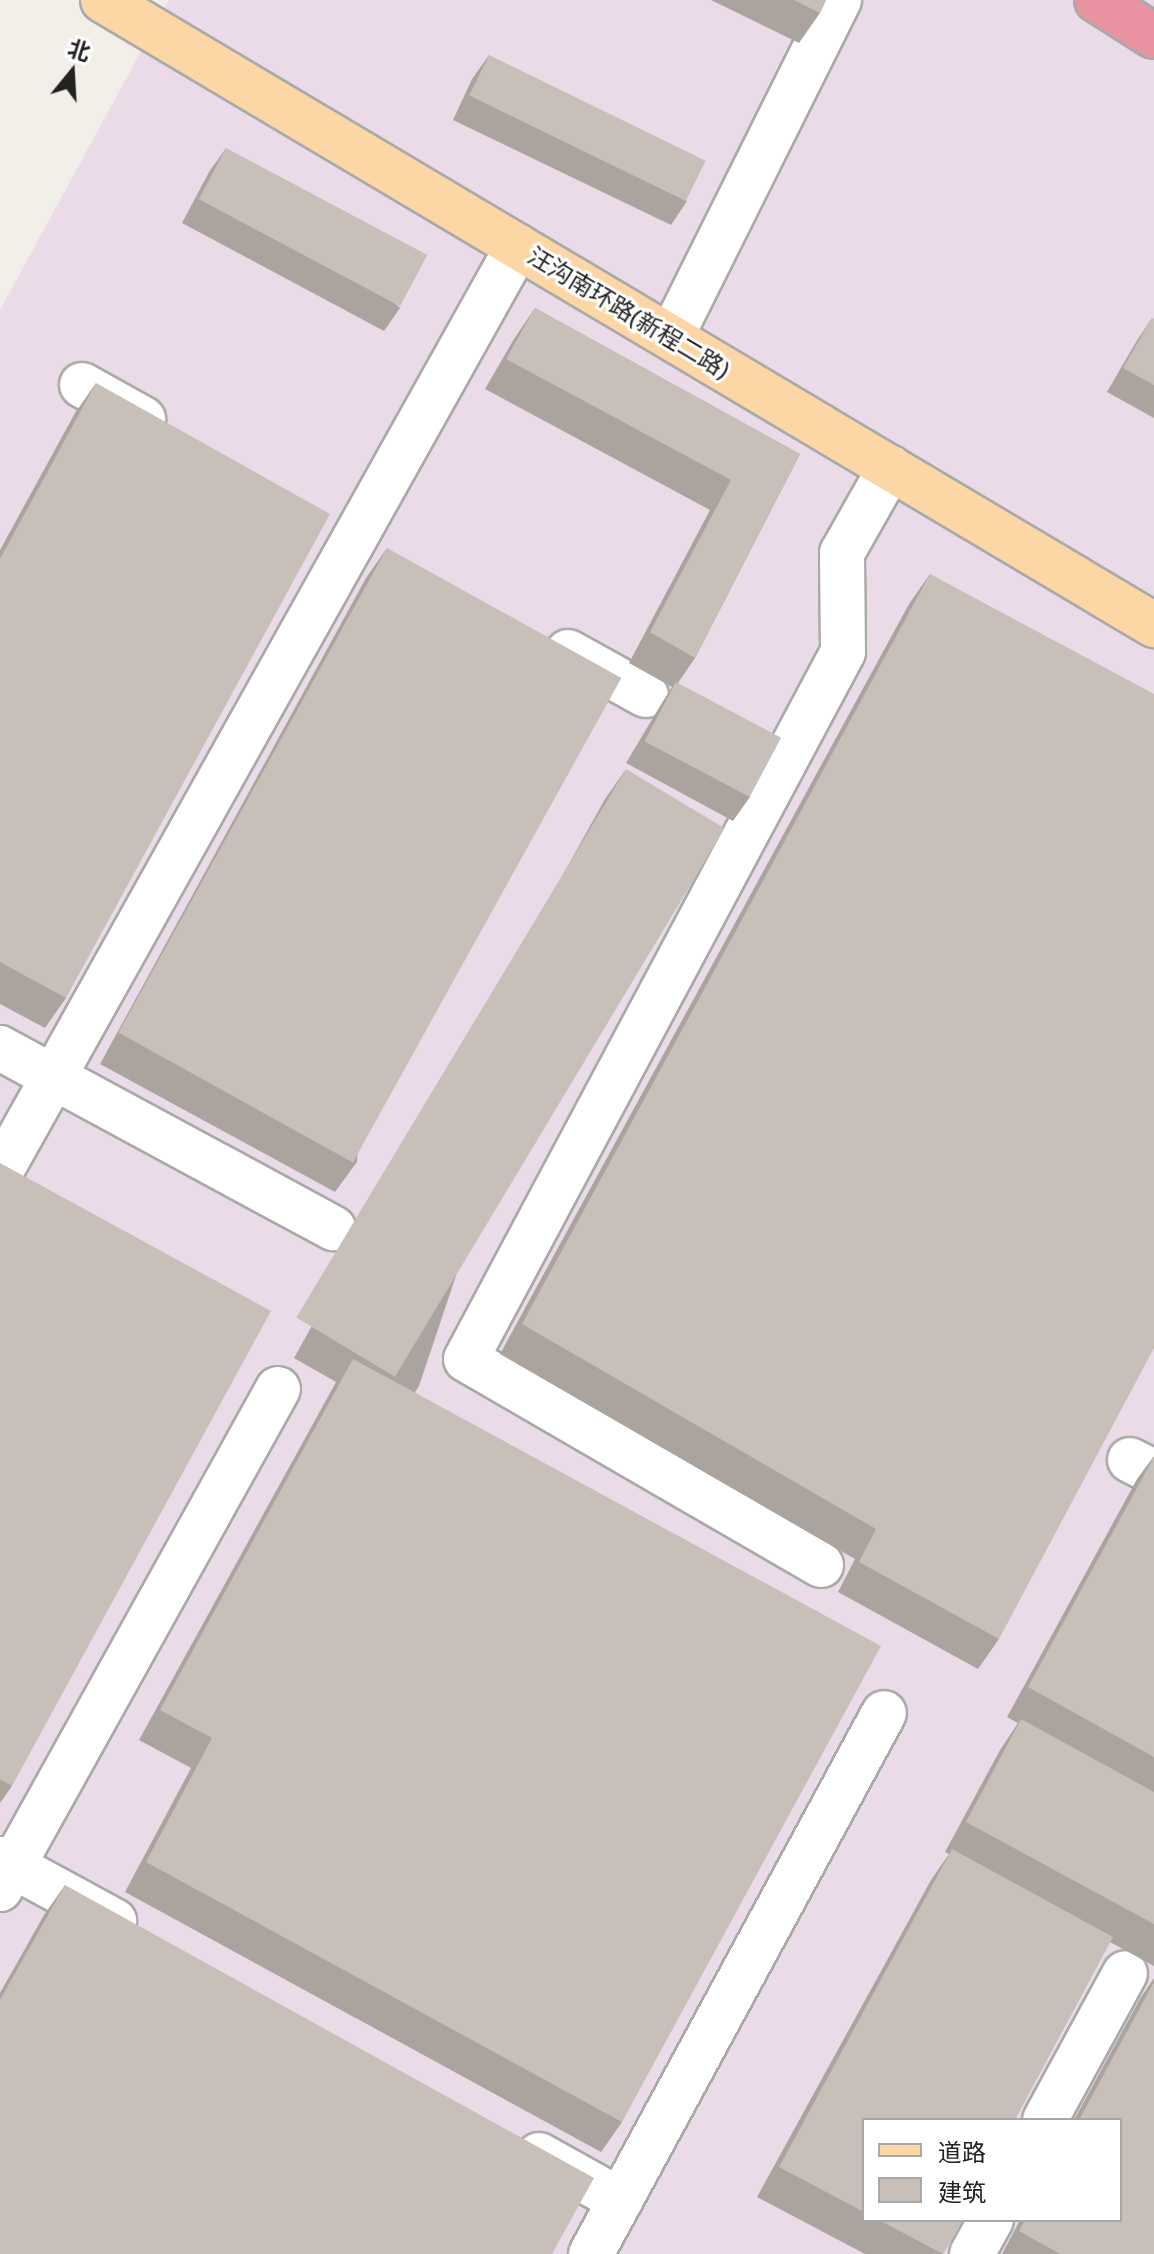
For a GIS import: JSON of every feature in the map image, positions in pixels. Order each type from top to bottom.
[{"type":"highway","points":[[1097,0],[1154,36]]},
{"type":"main road","name":"汪沟南环路(新程二路)","points":[[103,0],[1154,625]]},
{"type":"lane","points":[[671,337],[839,0]]},
{"type":"lane","points":[[2,1169],[518,246]]},
{"type":"lane","points":[[82,385],[178,438]]},
{"type":"lane","points":[[821,1565],[466,1359],[843,652],[842,553],[890,468]]},
{"type":"lane","points":[[315,513],[398,558]]},
{"type":"lane","points":[[536,634],[646,695]]},
{"type":"lane","points":[[0,1048],[333,1228]]},
{"type":"lane","points":[[151,1942],[4,1871],[278,1389]]},
{"type":"lane","points":[[591,2254],[884,1713]]},
{"type":"lane","points":[[1046,2118],[1125,1973]]},
{"type":"lane","points":[[496,2131],[620,2200]]},
{"type":"lane","points":[[972,2254],[990,2222]]},
{"type":"shaded area","points":[[169,0],[1154,0],[1154,2254],[0,2254],[0,310]]},
{"type":"building","points":[[794,0],[826,0],[820,13]]},
{"type":"building","points":[[489,55],[706,161],[686,201],[469,95]]},
{"type":"building","points":[[226,148],[427,255],[400,306],[199,199]]},
{"type":"building","points":[[535,308],[800,454],[695,658],[650,632],[731,480],[506,359]]},
{"type":"building","points":[[1154,319],[1154,385],[1123,368]]},
{"type":"building","points":[[96,383],[330,514],[66,998],[0,962],[0,559]]},
{"type":"building","points":[[387,548],[621,678],[353,1162],[118,1033]]},
{"type":"building","points":[[930,574],[1154,694],[1154,1348],[999,1639],[859,1562],[876,1529],[522,1324]]},
{"type":"building","points":[[676,682],[781,738],[750,797],[645,741]]},
{"type":"building","points":[[626,769],[725,828],[395,1377],[296,1318]]},
{"type":"building","points":[[0,1163],[271,1311],[12,1786],[0,1779]]},
{"type":"building","points":[[353,1359],[881,1646],[622,2122],[146,1862],[212,1738],[160,1710]]},
{"type":"building","points":[[1154,1457],[1154,1757],[1028,1687]]},
{"type":"building","points":[[1021,1719],[1154,1792],[1154,1924],[966,1822]]},
{"type":"building","points":[[952,1849],[1113,1937],[1016,2118],[862,2118],[862,2211],[779,2167]]},
{"type":"building","points":[[65,1885],[594,2178],[552,2254],[0,2254],[0,2000]]},
{"type":"building","points":[[1154,1982],[1154,2254],[1060,2254],[1019,2231],[1024,2222],[1122,2222],[1122,2118],[1080,2118]]},
{"type":"building","points":[[883,2222],[961,2222],[943,2254]]}]
